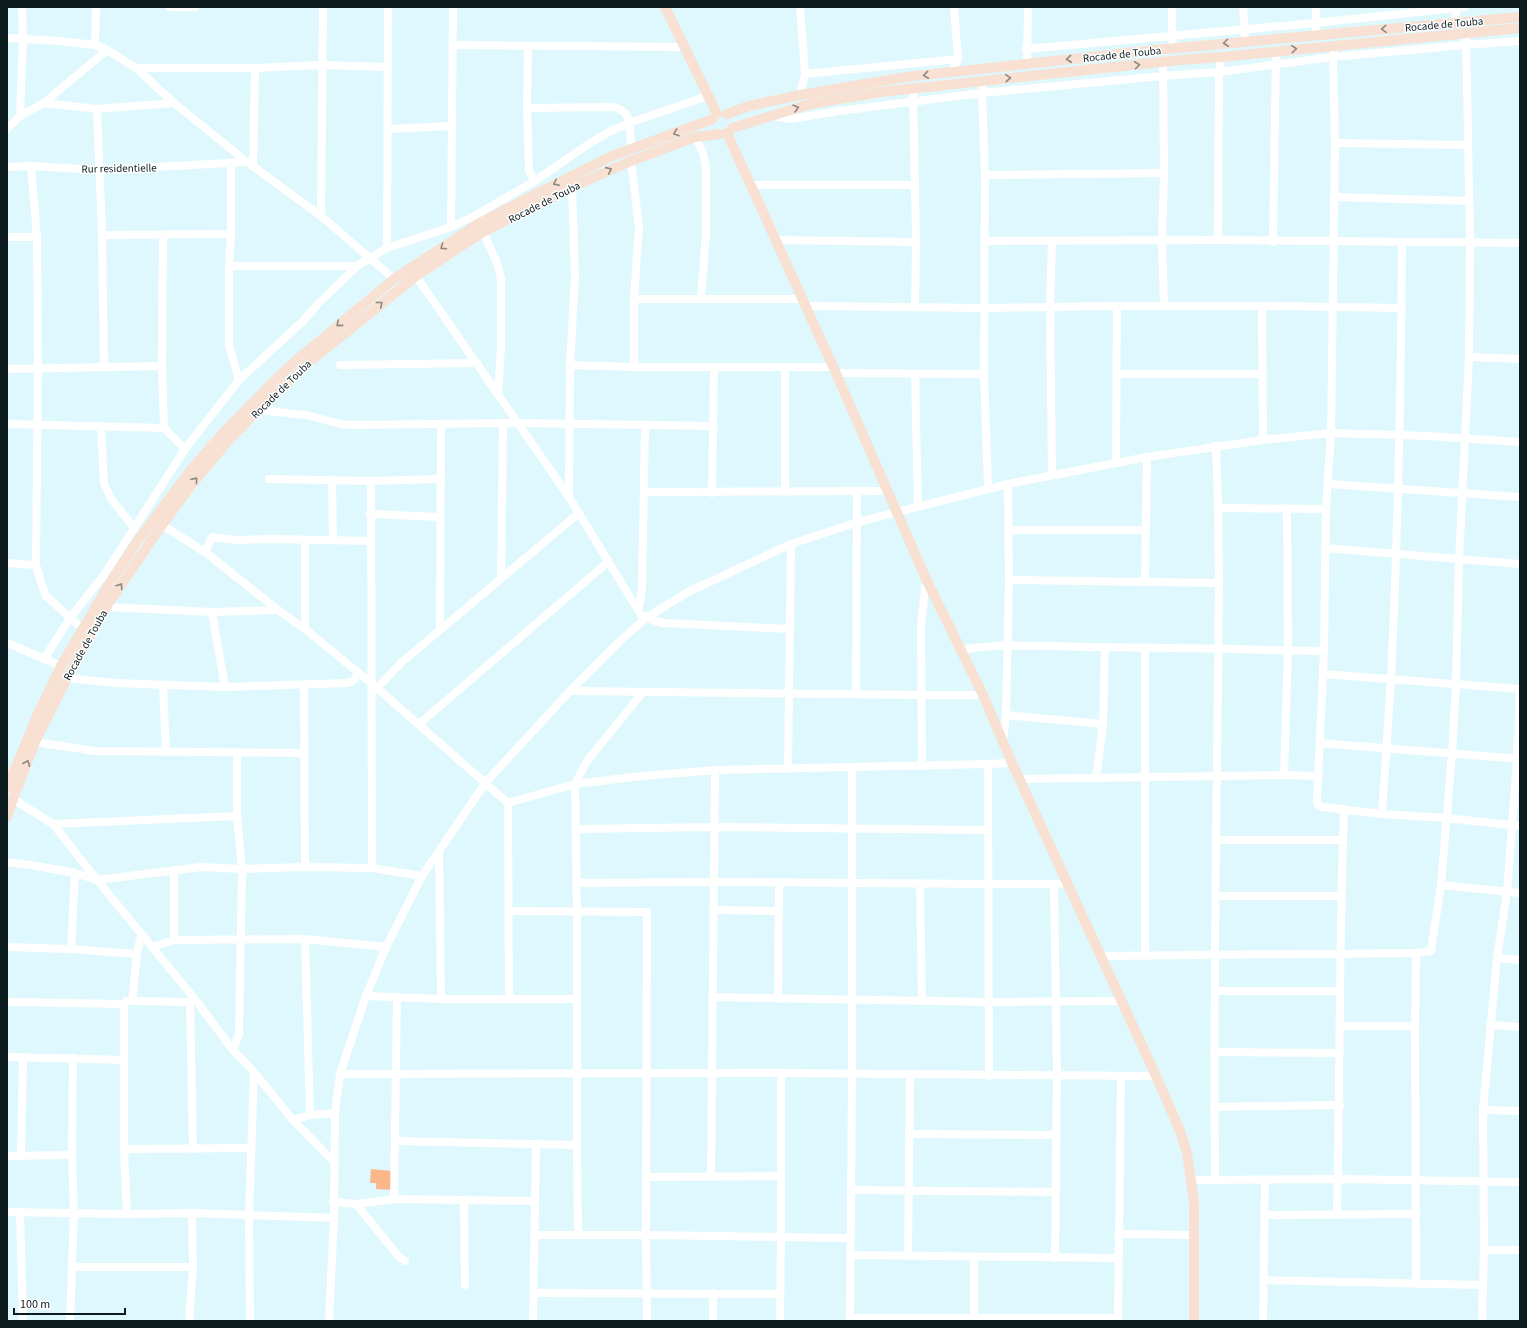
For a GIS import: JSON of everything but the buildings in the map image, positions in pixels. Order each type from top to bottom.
[{"type":"main road","points":[[665,7],[719,116],[733,120],[726,132]]},
{"type":"main road","name":"Rocade de Touba","points":[[7,788],[38,714],[61,666],[108,586],[136,543],[190,471],[223,433],[293,363],[394,279],[478,224],[583,170],[631,148],[749,106],[872,82],[1173,48],[1316,34],[1455,24],[1520,17]]},
{"type":"main road","name":"Rocade de Touba","points":[[7,817],[12,799],[13,775],[36,742],[67,678],[106,607],[162,525],[193,483],[227,442],[258,410],[314,358],[478,224],[572,187],[631,160],[696,138],[726,132],[769,116],[810,104],[881,92],[984,80],[1520,28]]},
{"type":"main road","points":[[719,116],[712,127],[716,132],[726,132]]},
{"type":"main road","points":[[726,132],[835,370],[926,579],[983,695],[1012,763],[1122,1001],[1180,1131],[1187,1153],[1194,1202],[1194,1321]]},
{"type":"street","points":[[20,116],[23,38],[22,7]]},
{"type":"street","points":[[95,45],[96,7]]},
{"type":"street","points":[[170,7],[195,7]]},
{"type":"street","points":[[321,216],[323,7]]},
{"type":"street","points":[[387,248],[388,7]]},
{"type":"street","points":[[451,227],[451,126],[454,7]]},
{"type":"street","points":[[800,7],[805,74],[800,95]]},
{"type":"street","points":[[952,72],[958,59],[954,7]]},
{"type":"street","points":[[1027,64],[1026,49],[1028,7]]},
{"type":"street","points":[[1172,7],[1173,48]]},
{"type":"street","points":[[1243,7],[1245,41]]},
{"type":"street","points":[[1316,7],[1316,34]]},
{"type":"street","points":[[1455,24],[1456,7]]},
{"type":"street","points":[[1026,49],[1315,23],[1466,7]]},
{"type":"street","points":[[1101,956],[1416,953],[1431,951],[1441,885],[1452,754],[1456,684],[1459,560],[1466,438],[1469,357],[1470,242],[1465,45],[1466,33]]},
{"type":"street","points":[[7,38],[23,38],[95,45],[107,50],[136,68],[174,103],[250,164],[321,216],[394,279]]},
{"type":"street","points":[[769,116],[791,119],[839,111],[982,93],[1219,72],[1333,57],[1520,41]]},
{"type":"street","points":[[454,45],[684,47]]},
{"type":"street","points":[[528,46],[527,108],[529,171],[535,181]]},
{"type":"street","points":[[1336,46],[1333,57],[1335,143],[1331,434],[1326,509],[1324,651],[1317,801],[1318,805],[1382,814],[1446,818],[1516,825]]},
{"type":"street","points":[[9,126],[20,116],[44,103],[107,50]]},
{"type":"street","points":[[1273,242],[1276,51]]},
{"type":"street","points":[[1218,240],[1219,72],[1221,57]]},
{"type":"street","points":[[805,74],[958,59]]},
{"type":"street","points":[[1163,62],[1164,173],[1162,241],[1164,306]]},
{"type":"street","points":[[136,68],[255,68],[322,65],[388,67]]},
{"type":"street","points":[[250,164],[255,68]]},
{"type":"street","points":[[984,80],[982,93],[985,175],[984,374],[988,488]]},
{"type":"street","points":[[913,88],[916,242],[915,307]]},
{"type":"street","points":[[44,658],[70,618],[104,575],[185,449],[239,380],[302,322],[357,266],[387,248],[451,227],[478,224],[535,181],[601,136],[629,122],[708,96]]},
{"type":"street","points":[[44,103],[97,108],[174,103]]},
{"type":"street","points":[[527,108],[613,107],[625,112],[629,122],[631,148]]},
{"type":"street","points":[[97,108],[101,170],[104,368]]},
{"type":"street","points":[[387,129],[451,126]]},
{"type":"street","points":[[696,138],[703,153],[706,168],[706,234],[702,298]]},
{"type":"street","points":[[1335,143],[1468,145]]},
{"type":"street","points":[[631,160],[639,227],[634,299],[634,367]]},
{"type":"street","points":[[231,163],[229,345],[239,380]]},
{"type":"street","name":"Rur residentielle","points":[[7,167],[31,166],[101,170],[231,163],[250,164]]},
{"type":"street","points":[[31,166],[37,236],[38,424],[36,565],[40,582],[46,596],[83,628]]},
{"type":"street","points":[[985,175],[1164,173]]},
{"type":"street","points":[[750,185],[915,185]]},
{"type":"street","points":[[569,497],[570,365],[575,276],[572,187]]},
{"type":"street","points":[[1334,197],[1469,201]]},
{"type":"street","points":[[478,224],[497,263],[501,278],[498,394]]},
{"type":"street","points":[[102,235],[231,234]]},
{"type":"street","points":[[163,235],[162,366],[164,428]]},
{"type":"street","points":[[7,237],[37,236]]},
{"type":"street","points":[[776,240],[916,242]]},
{"type":"street","points":[[985,241],[1218,240],[1273,242],[1520,243]]},
{"type":"street","points":[[1052,241],[1050,307],[1052,475]]},
{"type":"street","points":[[1382,814],[1391,678],[1400,434],[1402,242]]},
{"type":"street","points":[[229,266],[357,266]]},
{"type":"street","points":[[416,276],[569,497],[638,610],[646,618],[664,622],[790,629]]},
{"type":"street","points":[[634,299],[702,298],[915,307],[984,308],[1117,306],[1402,308]]},
{"type":"street","points":[[1116,462],[1118,374],[1117,306]]},
{"type":"street","points":[[1262,306],[1262,440]]},
{"type":"street","points":[[1469,357],[1520,359]]},
{"type":"street","points":[[340,365],[477,363]]},
{"type":"street","points":[[570,365],[634,367],[785,367],[915,374],[984,374]]},
{"type":"street","points":[[7,369],[162,366]]},
{"type":"street","points":[[712,492],[714,367]]},
{"type":"street","points":[[785,367],[785,492]]},
{"type":"street","points":[[915,374],[918,508]]},
{"type":"street","points":[[1118,374],[1262,374]]},
{"type":"street","points":[[258,410],[306,415],[340,424],[519,423],[714,426]]},
{"type":"street","points":[[501,578],[503,423]]},
{"type":"street","points":[[7,424],[164,428],[185,449]]},
{"type":"street","points":[[440,629],[441,424]]},
{"type":"street","points":[[638,610],[642,586],[645,492],[645,425]]},
{"type":"street","points":[[102,426],[104,484],[112,500],[134,528]]},
{"type":"street","points":[[329,1321],[334,1218],[335,1113],[340,1074],[366,996],[386,947],[422,876],[486,782],[570,691],[622,639],[646,618],[688,592],[791,544],[858,522],[918,508],[988,488],[1116,462],[1262,440],[1331,434],[1400,434],[1520,442]]},
{"type":"street","points":[[1215,1180],[1214,956],[1217,840],[1219,508],[1216,446]]},
{"type":"street","points":[[1145,582],[1145,530],[1148,457]]},
{"type":"street","points":[[269,479],[371,481],[441,479]]},
{"type":"street","points":[[332,480],[333,540]]},
{"type":"street","points":[[371,481],[370,541],[375,685],[372,868]]},
{"type":"street","points":[[1003,743],[1006,715],[1009,530],[1008,484]]},
{"type":"street","points":[[1328,484],[1520,497]]},
{"type":"street","points":[[645,492],[887,491]]},
{"type":"street","points":[[856,694],[857,492]]},
{"type":"street","points":[[1219,508],[1326,509]]},
{"type":"street","points":[[1284,775],[1288,650],[1287,508]]},
{"type":"street","points":[[370,514],[440,517]]},
{"type":"street","points":[[375,685],[579,514]]},
{"type":"street","points":[[162,525],[205,552],[375,685],[508,803],[509,999]]},
{"type":"street","points":[[1009,530],[1145,530]]},
{"type":"street","points":[[205,552],[212,537],[234,540],[370,541]]},
{"type":"street","points":[[305,540],[305,629]]},
{"type":"street","points":[[788,769],[791,544]]},
{"type":"street","points":[[1325,548],[1520,564]]},
{"type":"street","points":[[419,724],[608,562]]},
{"type":"street","points":[[7,563],[36,565]]},
{"type":"street","points":[[922,766],[921,626],[926,579]]},
{"type":"street","points":[[1008,580],[1218,582]]},
{"type":"street","points":[[106,607],[212,612],[278,610]]},
{"type":"street","points":[[212,612],[225,686]]},
{"type":"street","points":[[7,643],[61,666]]},
{"type":"street","points":[[961,650],[975,647],[1006,646],[1324,651]]},
{"type":"street","points":[[1096,778],[1103,724],[1105,647]]},
{"type":"street","points":[[1145,647],[1145,956]]},
{"type":"street","points":[[67,678],[115,683],[163,685],[304,685],[348,683],[354,680],[359,673]]},
{"type":"street","points":[[1323,674],[1520,689],[1516,825],[1497,958],[1483,1110],[1484,1250],[1482,1321]]},
{"type":"street","points":[[163,685],[166,752]]},
{"type":"street","points":[[304,685],[305,867]]},
{"type":"street","points":[[570,691],[983,695]]},
{"type":"street","points":[[578,1235],[577,883],[575,784],[587,761],[643,692]]},
{"type":"street","points":[[1006,715],[1103,724]]},
{"type":"street","points":[[36,742],[94,751],[305,753]]},
{"type":"street","points":[[1320,743],[1519,759]]},
{"type":"street","points":[[233,1050],[239,1034],[242,869],[237,816],[237,753]]},
{"type":"street","points":[[508,803],[575,784],[642,776],[715,770],[1012,763]]},
{"type":"street","points":[[988,764],[989,1076]]},
{"type":"street","points":[[852,767],[850,1320],[1118,1320],[1121,1077]]},
{"type":"street","points":[[711,1176],[715,770]]},
{"type":"street","points":[[1020,779],[1284,775],[1319,776]]},
{"type":"street","points":[[12,799],[52,824],[141,935],[153,947],[192,1000],[233,1050],[254,1072],[293,1120],[334,1162]]},
{"type":"street","points":[[1337,1214],[1340,1105],[1341,896],[1344,809]]},
{"type":"street","points":[[52,824],[237,816]]},
{"type":"street","points":[[576,829],[714,827],[988,830]]},
{"type":"street","points":[[1217,840],[1343,840]]},
{"type":"street","points":[[439,851],[440,999]]},
{"type":"street","points":[[7,862],[75,873],[96,880],[201,867],[242,869],[305,867],[372,868],[422,876]]},
{"type":"street","points":[[174,870],[174,940]]},
{"type":"street","points":[[71,949],[75,873]]},
{"type":"street","points":[[577,883],[714,882],[1054,884],[1067,882]]},
{"type":"street","points":[[778,999],[779,883]]},
{"type":"street","points":[[920,884],[922,1001]]},
{"type":"street","points":[[1054,884],[1057,1076],[1055,1258]]},
{"type":"street","points":[[1441,885],[1520,893]]},
{"type":"street","points":[[1215,896],[1341,896]]},
{"type":"street","points":[[713,910],[779,911]]},
{"type":"street","points":[[509,911],[648,912],[646,1074],[647,1321]]},
{"type":"street","points":[[127,1214],[124,1149],[124,1060],[128,1002],[141,935]]},
{"type":"street","points":[[153,947],[174,940],[305,939],[386,947]]},
{"type":"street","points":[[305,939],[310,1115]]},
{"type":"street","points":[[7,947],[71,949],[138,954]]},
{"type":"street","points":[[1416,953],[1416,1284]]},
{"type":"street","points":[[1497,958],[1520,960]]},
{"type":"street","points":[[1215,991],[1340,991]]},
{"type":"street","points":[[366,996],[440,999],[577,998]]},
{"type":"street","points":[[394,1199],[396,1141],[396,997]]},
{"type":"street","points":[[712,997],[988,1002],[1122,1001]]},
{"type":"street","points":[[7,1002],[128,1002],[192,1000]]},
{"type":"street","points":[[192,1000],[193,1149]]},
{"type":"street","points":[[1490,1025],[1520,1027]]},
{"type":"street","points":[[1340,1026],[1415,1026]]},
{"type":"street","points":[[1214,1052],[1340,1054]]},
{"type":"street","points":[[7,1057],[124,1060]]},
{"type":"street","points":[[21,1156],[23,1057]]},
{"type":"street","points":[[70,1321],[74,1213],[72,1155],[73,1058]]},
{"type":"street","points":[[250,1321],[249,1214],[254,1072]]},
{"type":"street","points":[[340,1074],[781,1073],[989,1076],[1156,1076]]},
{"type":"street","points":[[780,1321],[782,1237],[781,1073]]},
{"type":"street","points":[[908,1256],[910,1075]]},
{"type":"street","points":[[1214,1107],[1340,1105]]},
{"type":"street","points":[[1483,1110],[1520,1111]]},
{"type":"street","points":[[293,1120],[310,1115],[335,1113]]},
{"type":"street","points":[[909,1134],[1056,1135]]},
{"type":"street","points":[[396,1141],[577,1145]]},
{"type":"street","points":[[533,1321],[536,1144]]},
{"type":"street","points":[[124,1149],[251,1148]]},
{"type":"street","points":[[7,1156],[72,1155]]},
{"type":"street","points":[[646,1177],[781,1176]]},
{"type":"street","points":[[1191,1180],[1338,1179],[1520,1182]]},
{"type":"street","points":[[1263,1321],[1265,1180]]},
{"type":"street","points":[[851,1190],[1056,1192]]},
{"type":"street","points":[[333,1202],[356,1204],[394,1199],[535,1201]]},
{"type":"street","points":[[464,1201],[465,1285]]},
{"type":"street","points":[[356,1204],[399,1257],[405,1261]]},
{"type":"street","points":[[7,1212],[127,1214],[192,1212],[334,1218]]},
{"type":"street","points":[[20,1212],[23,1321]]},
{"type":"street","points":[[190,1321],[193,1267],[192,1212]]},
{"type":"street","points":[[1265,1215],[1416,1214]]},
{"type":"street","points":[[1118,1234],[1194,1235]]},
{"type":"street","points":[[534,1235],[850,1238]]},
{"type":"street","points":[[1484,1250],[1520,1250]]},
{"type":"street","points":[[850,1255],[974,1258],[1118,1258]]},
{"type":"street","points":[[974,1258],[974,1320]]},
{"type":"street","points":[[72,1267],[193,1267]]},
{"type":"street","points":[[1264,1280],[1483,1285]]},
{"type":"street","points":[[534,1293],[780,1294]]},
{"type":"street","points":[[713,1293],[713,1321]]},
{"type":"shaded area","points":[[371,1169],[392,1171],[392,1190],[376,1189],[376,1183],[370,1183]]}]
